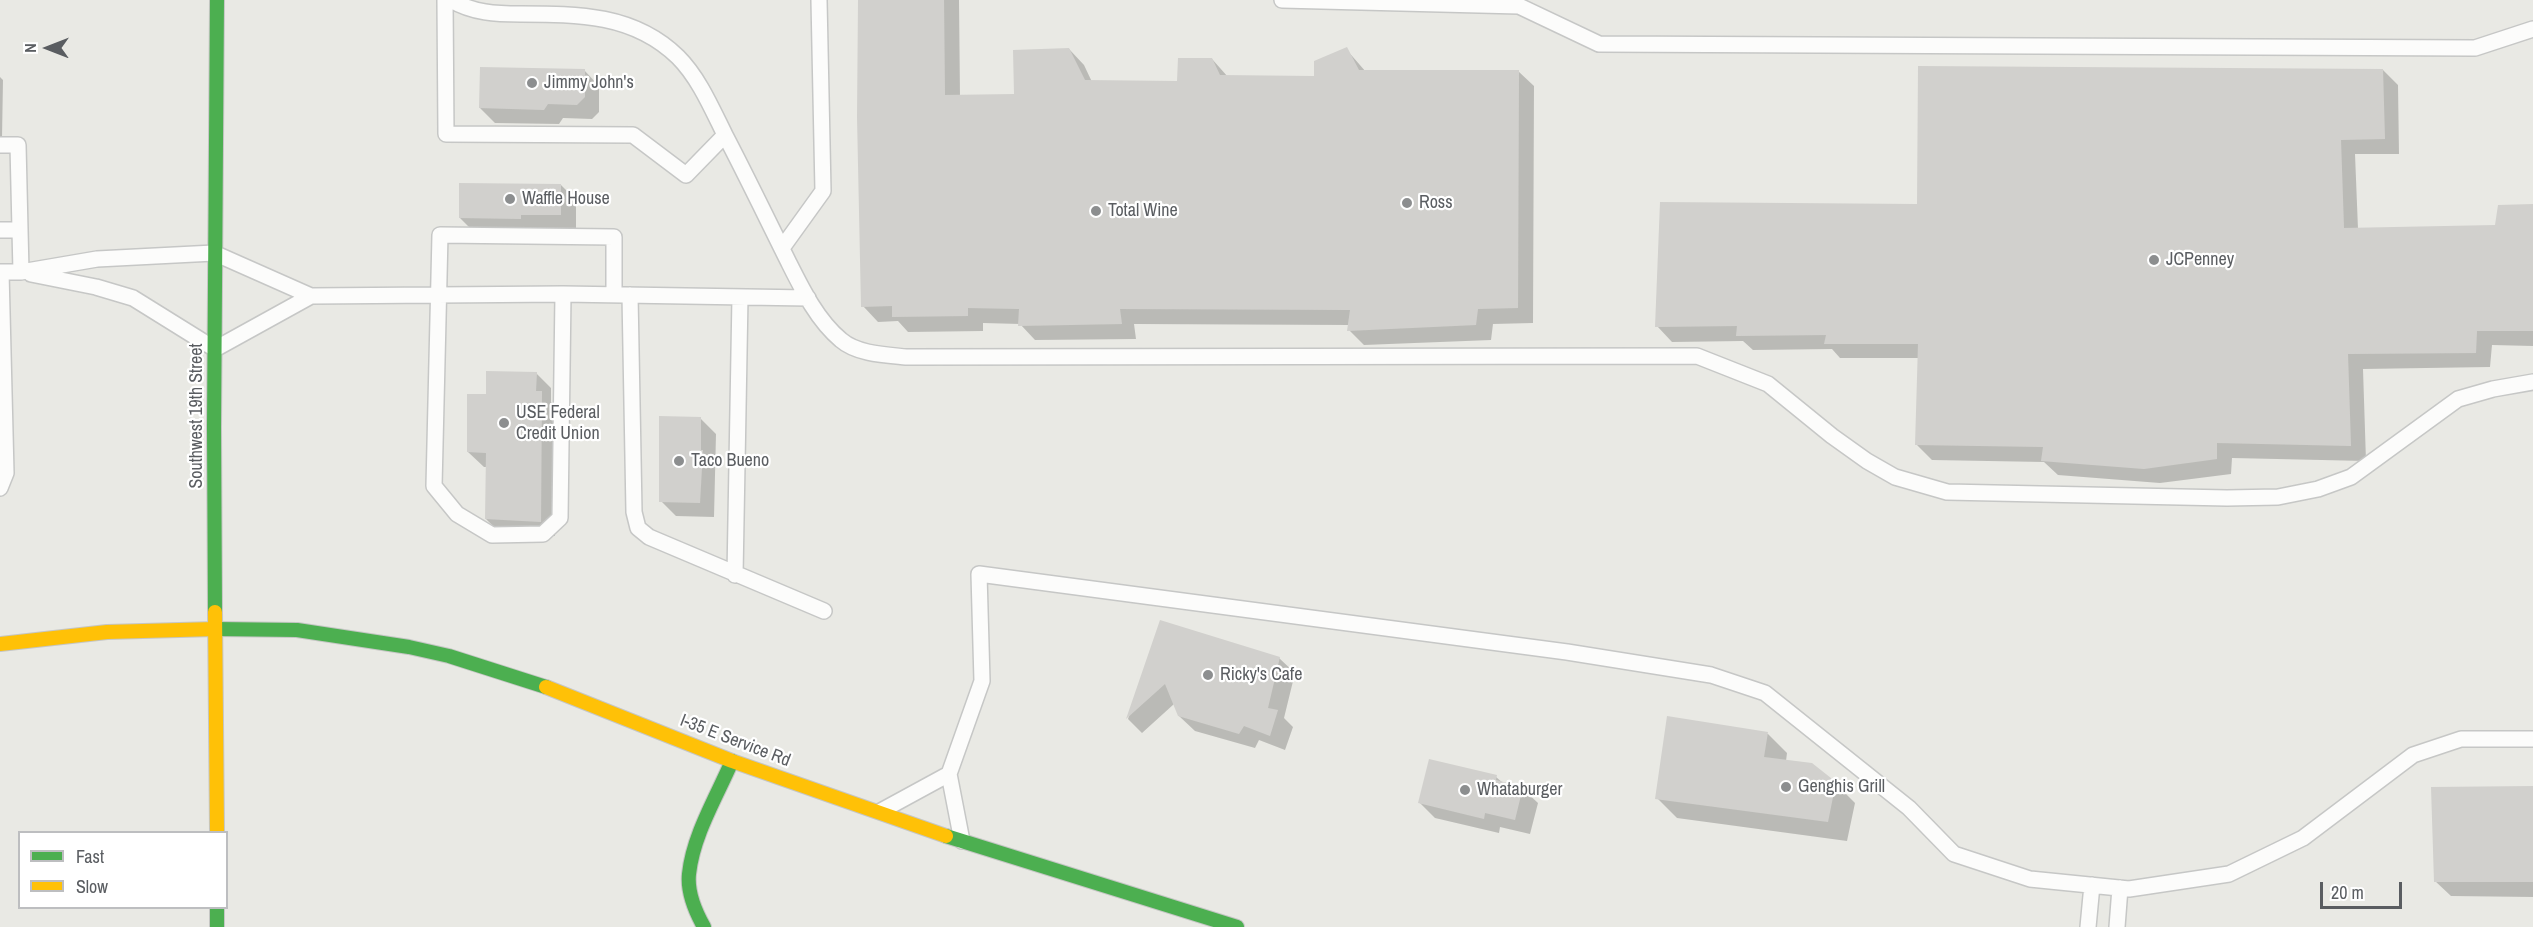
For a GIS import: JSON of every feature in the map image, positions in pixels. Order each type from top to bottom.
[{"type":"main road","name":"Southwest 19th Street","points":[[216,0],[214,253],[217,831]]},
{"type":"main road","name":"I-35 E Service Rd","points":[[0,644],[59,634],[125,629],[297,630],[409,647],[449,656],[560,692],[732,761],[962,841],[1236,927]]},
{"type":"main road","points":[[704,927],[690,895],[689,874],[694,854],[732,761]]},
{"type":"main road","points":[[217,909],[217,927]]},
{"type":"lane","points":[[445,0],[446,134],[633,135],[686,175],[725,135]]},
{"type":"lane","points":[[451,0],[466,9],[505,14],[583,15],[632,26],[652,37],[679,58],[706,97],[808,298],[824,322],[842,342],[883,355],[906,357],[1697,356],[1768,384],[1832,436],[1888,474],[1947,492],[2227,498],[2278,496],[2318,489],[2351,477],[2458,399],[2493,389],[2533,382]]},
{"type":"lane","points":[[782,248],[823,191],[819,0]]},
{"type":"lane","points":[[1282,0],[1519,6],[1599,44],[2475,48],[2533,29]]},
{"type":"lane","points":[[0,146],[18,146],[21,272]]},
{"type":"lane","points":[[0,230],[19,230]]},
{"type":"lane","points":[[562,294],[560,518],[543,534],[492,535],[457,514],[434,486],[440,236],[614,237],[614,295]]},
{"type":"lane","points":[[0,488],[6,473],[0,272],[21,272],[97,259],[214,253],[311,296],[438,297],[562,294],[808,298]]},
{"type":"lane","points":[[21,272],[96,287],[133,298],[215,349],[311,296]]},
{"type":"lane","points":[[630,295],[634,512],[638,528],[650,537],[735,575],[824,611]]},
{"type":"lane","points":[[735,575],[740,297]]},
{"type":"lane","points":[[962,841],[949,774],[982,681],[980,574],[1567,652],[1711,675],[1765,693],[1909,808],[1954,854],[2030,879],[2129,889],[2229,874],[2303,838],[2413,755],[2461,739],[2533,739]]},
{"type":"lane","points":[[878,812],[949,774]]},
{"type":"lane","points":[[2088,927],[2092,885]]},
{"type":"lane","points":[[2117,927],[2120,888]]},
{"type":"building","points":[[858,0],[944,0],[945,95],[1014,94],[1013,50],[1069,48],[1085,80],[1177,81],[1178,58],[1212,58],[1220,75],[1314,76],[1314,61],[1347,47],[1359,70],[1519,70],[1518,308],[1478,309],[1476,325],[1347,331],[1350,310],[1120,309],[1122,324],[1018,326],[1019,309],[968,308],[968,316],[892,317],[892,306],[861,307],[857,117]]},
{"type":"building","points":[[1918,66],[2383,69],[2385,139],[2341,140],[2344,228],[2495,225],[2498,205],[2533,204],[2533,331],[2477,331],[2476,353],[2348,354],[2351,446],[2217,443],[2217,459],[2144,469],[2041,461],[2043,447],[1915,445],[1918,344],[1824,344],[1826,335],[1736,336],[1737,326],[1655,327],[1660,202],[1917,204]]},
{"type":"building","name":"Jimmy John's","points":[[480,67],[585,69],[585,97],[577,105],[548,104],[544,110],[479,108]]},
{"type":"building","name":"Waffle House","points":[[459,183],[561,184],[561,215],[521,215],[521,219],[459,218]]},
{"type":"building","name":"USE Federal Credit Union","points":[[486,371],[537,372],[536,391],[542,391],[541,522],[485,519],[486,453],[467,452],[467,394],[486,394]]},
{"type":"building","name":"Taco Bueno","points":[[659,416],[701,417],[701,450],[703,450],[700,503],[659,502]]},
{"type":"building","name":"Ricky's Cafe","points":[[1160,620],[1280,657],[1268,708],[1278,710],[1270,736],[1244,726],[1239,734],[1178,716],[1165,684],[1126,719]]},
{"type":"building","points":[[1667,716],[1768,732],[1764,757],[1812,763],[1836,782],[1828,822],[1655,799]]},
{"type":"building","name":"Whataburger","points":[[1429,759],[1497,775],[1496,780],[1523,787],[1515,820],[1485,813],[1484,819],[1418,803]]},
{"type":"building","points":[[2533,786],[2533,882],[2434,882],[2431,787]]},
{"type":"traffic: fast","points":[[215,612],[217,0]]},
{"type":"traffic: fast","points":[[215,629],[297,630],[409,647],[449,656],[546,687]]},
{"type":"traffic: fast","points":[[704,927],[690,895],[691,859],[700,830],[732,761]]},
{"type":"traffic: fast","points":[[946,836],[1237,927]]},
{"type":"traffic: fast","points":[[217,909],[217,927]]},
{"type":"traffic: slow","points":[[215,612],[217,831]]},
{"type":"traffic: slow","points":[[0,644],[107,632],[215,629]]},
{"type":"traffic: slow","points":[[546,687],[732,761],[946,836]]},
{"type":"place","name":"Jimmy John's","points":[[532,83]]},
{"type":"place","name":"Waffle House","points":[[510,199]]},
{"type":"place","name":"Ross","points":[[1407,203]]},
{"type":"place","name":"Total Wine","points":[[1096,211]]},
{"type":"place","name":"JCPenney","points":[[2154,260]]},
{"type":"place","name":"USE Federal Credit Union","points":[[504,423]]},
{"type":"place","name":"Taco Bueno","points":[[679,461]]},
{"type":"place","name":"Ricky's Cafe","points":[[1208,675]]},
{"type":"place","name":"Genghis Grill","points":[[1786,787]]},
{"type":"place","name":"Whataburger","points":[[1465,790]]}]
